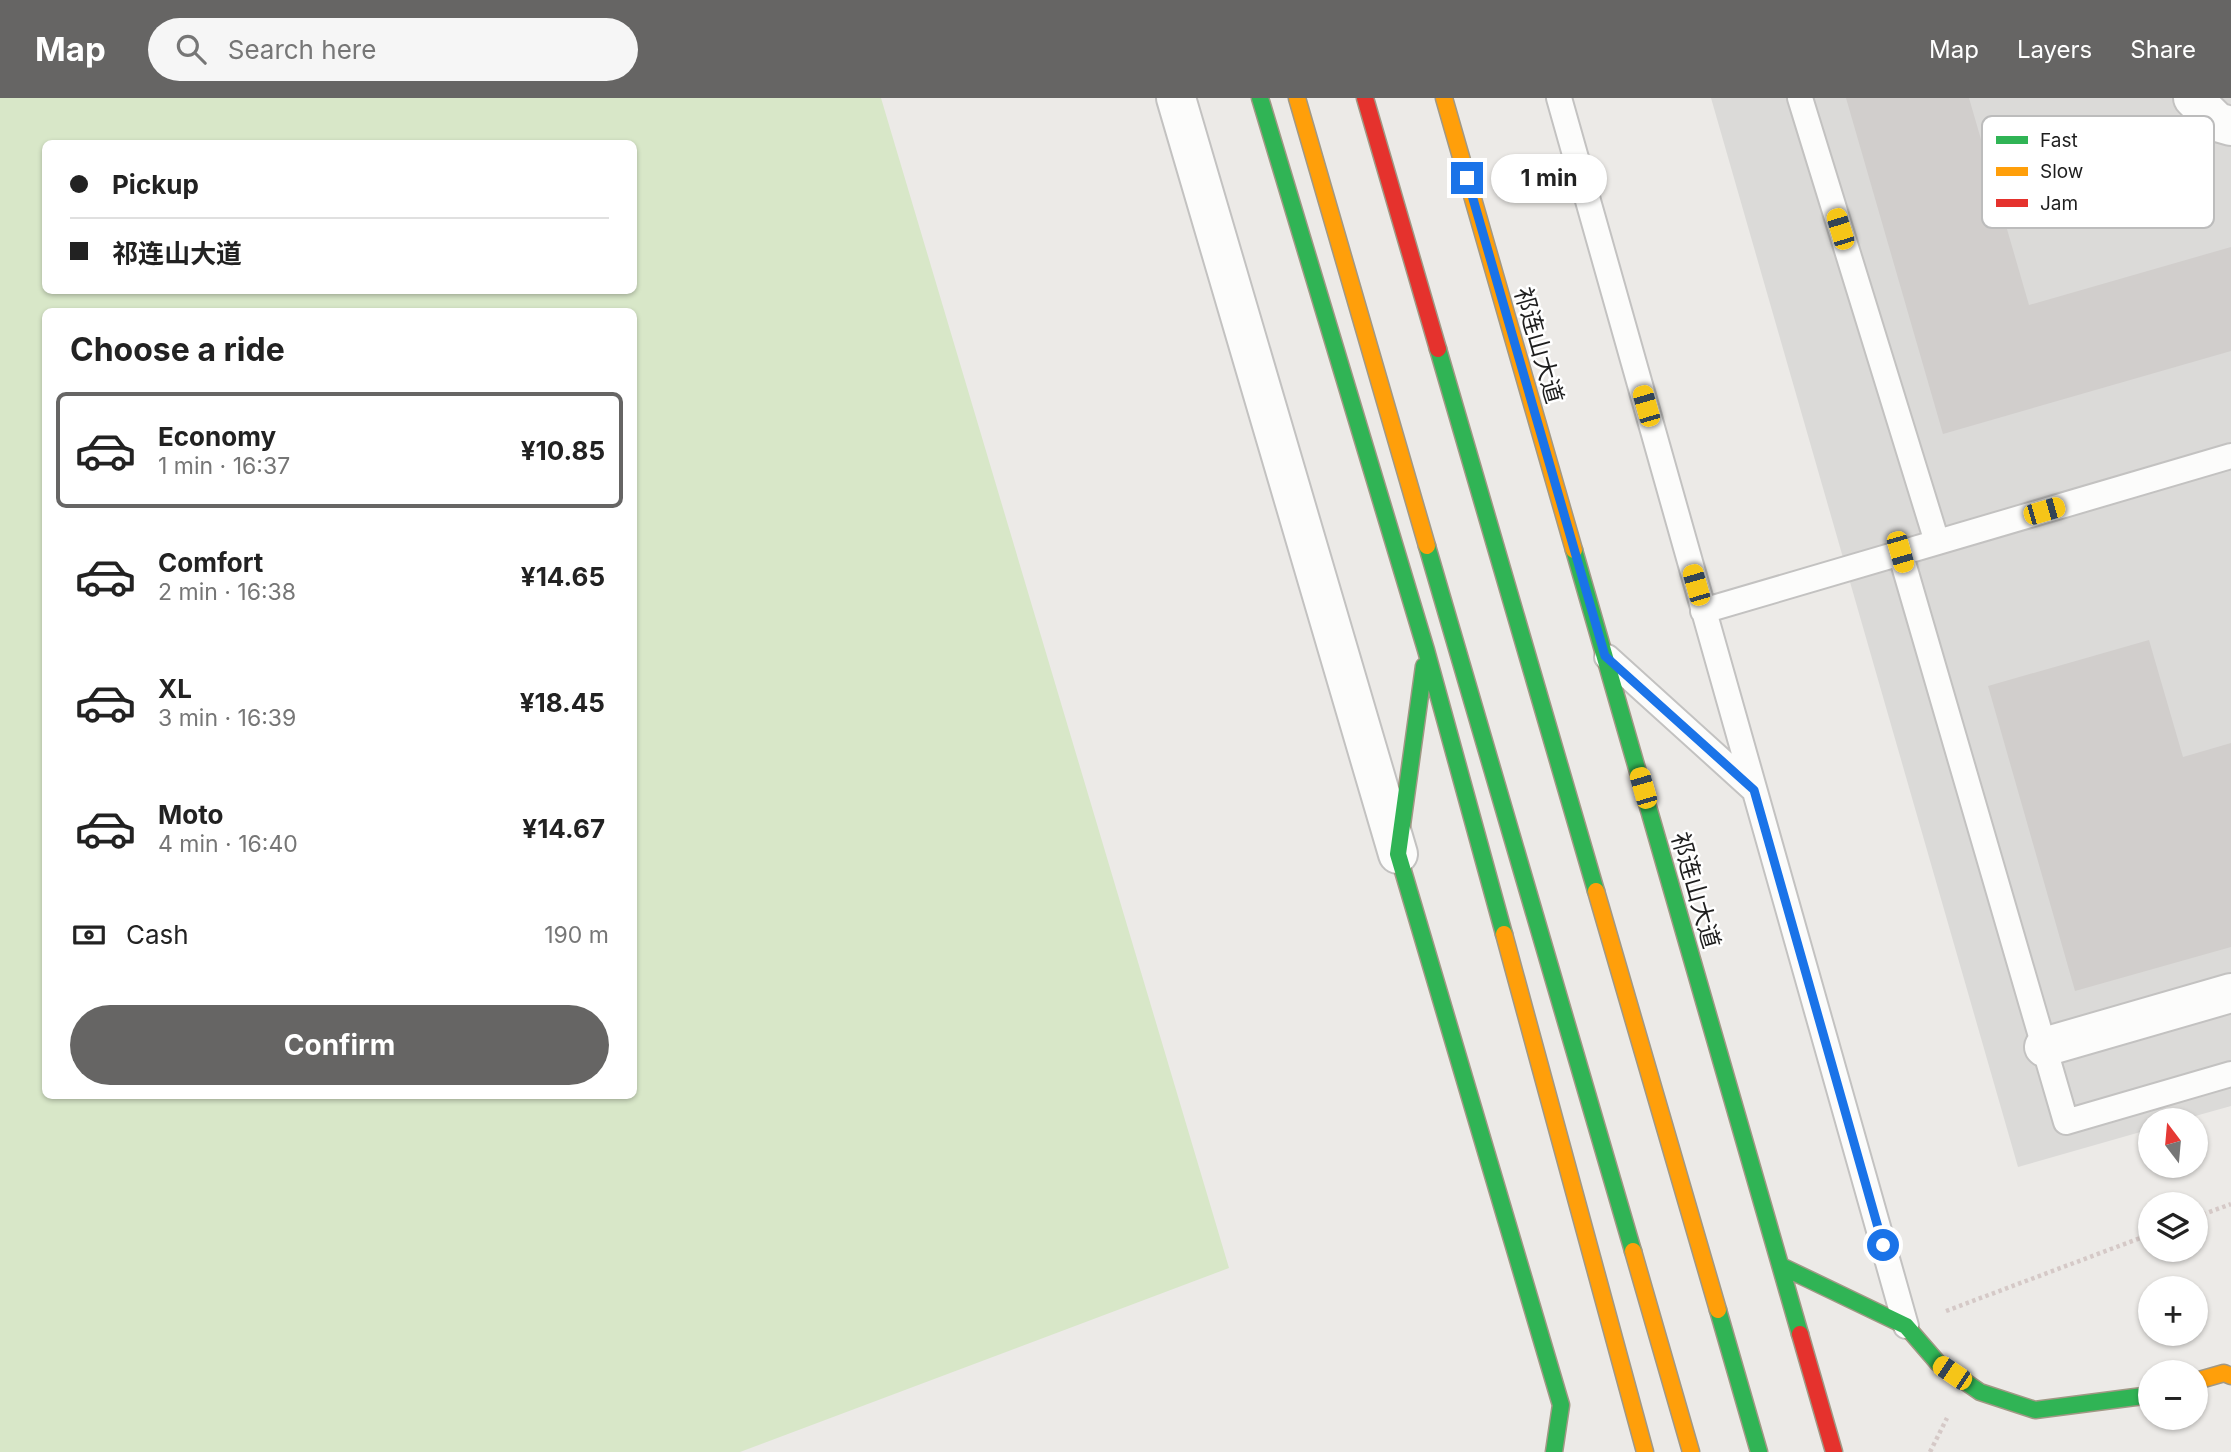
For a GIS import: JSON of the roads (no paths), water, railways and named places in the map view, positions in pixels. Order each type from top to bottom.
[{"type":"main road","points":[[1260,98],[1426,650],[1645,1452]]},
{"type":"main road","points":[[1297,98],[1691,1452]]},
{"type":"main road","points":[[1365,98],[1759,1452]]},
{"type":"main road","name":"祁连山大道","points":[[1444,98],[1834,1452]]},
{"type":"main road","points":[[1426,650],[1398,854],[1561,1405],[1554,1452]]},
{"type":"main road","points":[[1781,1266],[1906,1326],[1938,1363],[1980,1392],[2035,1410],[2138,1397]]},
{"type":"main road","points":[[2208,1378],[2229,1373]]},
{"type":"street","points":[[1175,98],[1398,854]]},
{"type":"street","points":[[2193,98],[2211,116]]},
{"type":"street","points":[[2214,119],[2231,126]]},
{"type":"street","points":[[2044,1047],[2231,993]]},
{"type":"lane","points":[[1559,98],[1906,1326]]},
{"type":"lane","points":[[1800,98],[1937,542]]},
{"type":"lane","points":[[1703,611],[2231,456]]},
{"type":"lane","points":[[1900,552],[2066,1122],[2231,1074]]},
{"type":"lane","points":[[1605,656],[1754,790]]}]
